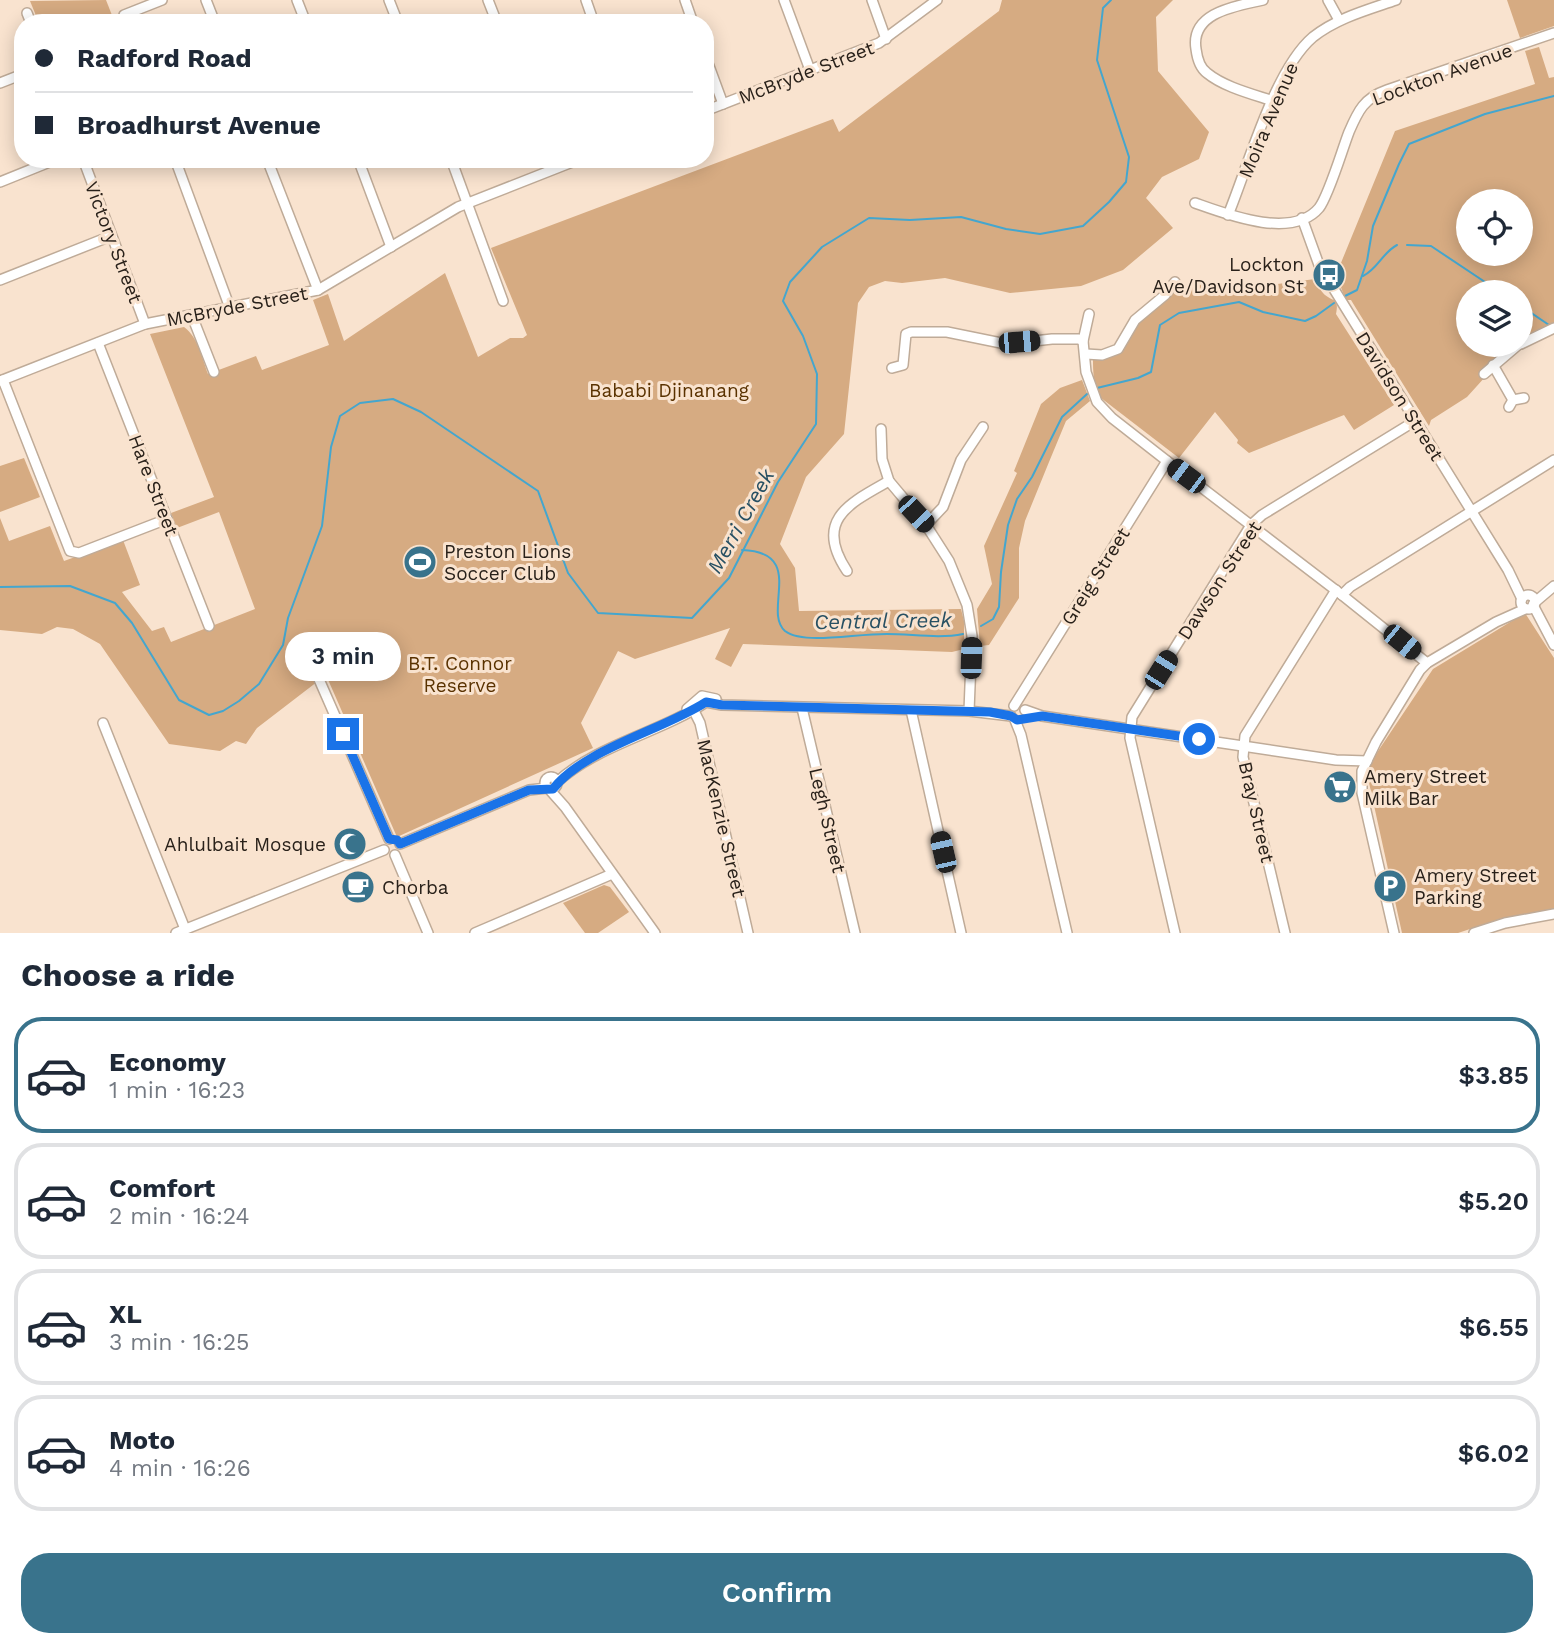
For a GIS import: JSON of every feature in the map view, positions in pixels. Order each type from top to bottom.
[{"type":"street","points":[[134,14],[162,0]]},
{"type":"street","points":[[784,0],[810,70]]},
{"type":"street","points":[[872,0],[886,39]]},
{"type":"street","name":"McBryde Street","points":[[714,108],[886,39],[937,0]]},
{"type":"street","points":[[1263,0],[1231,8],[1210,17],[1199,28],[1195,44],[1199,62],[1209,75],[1273,101]]},
{"type":"street","points":[[1328,0],[1339,20]]},
{"type":"street","name":"Moira Avenue","points":[[1228,215],[1273,101],[1298,53],[1315,36],[1339,20],[1396,0]]},
{"type":"street","name":"Lockton Avenue","points":[[1303,218],[1317,210],[1321,204],[1357,112],[1368,99],[1387,90],[1554,33]]},
{"type":"street","points":[[714,80],[723,104]]},
{"type":"street","points":[[0,181],[34,168]]},
{"type":"street","name":"Victory Street","points":[[86,168],[145,324]]},
{"type":"street","points":[[177,168],[230,307]]},
{"type":"street","points":[[270,168],[317,290]]},
{"type":"street","points":[[361,168],[391,247]]},
{"type":"street","points":[[454,168],[503,301]]},
{"type":"street","name":"McBryde Street","points":[[1,381],[145,324],[317,290],[467,203],[553,169]]},
{"type":"street","points":[[1195,203],[1228,215],[1271,223],[1303,218]]},
{"type":"street","name":"Davidson Street","points":[[1303,218],[1319,265],[1554,645]]},
{"type":"street","points":[[0,280],[111,236]]},
{"type":"street","points":[[1086,355],[1102,355],[1118,349],[1135,320],[1165,295],[1175,282]]},
{"type":"street","points":[[1089,314],[1083,341],[1086,372],[1097,402],[1112,418],[1427,663]]},
{"type":"street","points":[[192,316],[214,372]]},
{"type":"street","points":[[1533,338],[1554,328]]},
{"type":"street","points":[[892,368],[904,367],[904,338],[911,332],[947,332],[1006,344],[1052,339],[1083,341]]},
{"type":"street","name":"Hare Street","points":[[98,343],[209,626]]},
{"type":"street","points":[[1484,374],[1503,357]]},
{"type":"street","points":[[1493,365],[1511,404],[1524,398]]},
{"type":"street","points":[[1,381],[70,551],[79,553],[167,519]]},
{"type":"street","name":"Dawson Street","points":[[1130,730],[1132,717],[1251,525],[1262,515],[1415,421]]},
{"type":"street","points":[[926,525],[943,507],[961,460],[983,427]]},
{"type":"street","points":[[881,429],[882,459],[889,481],[926,525],[953,571],[971,618],[970,711]]},
{"type":"street","name":"Bray Street","points":[[1285,933],[1243,757],[1245,736],[1339,592],[1554,460]]},
{"type":"street","name":"Greig Street","points":[[1018,713],[1023,690],[1167,461]]},
{"type":"street","points":[[847,571],[834,537],[839,518],[856,498],[889,481]]},
{"type":"street","points":[[1394,933],[1362,793],[1362,765],[1420,670],[1427,663],[1553,587]]},
{"type":"street","points":[[318,677],[389,839]]},
{"type":"street","points":[[400,844],[529,790],[551,784],[573,769],[706,702],[802,708],[1018,713],[1362,765]]},
{"type":"street","name":"MacKenzie Street","points":[[693,708],[700,723],[748,933]]},
{"type":"street","name":"Legh Street","points":[[802,708],[855,933]]},
{"type":"street","points":[[911,710],[961,933]]},
{"type":"street","points":[[1018,713],[1067,933]]},
{"type":"street","points":[[103,723],[181,931],[197,929],[384,850]]},
{"type":"street","points":[[1130,730],[1175,933]]},
{"type":"street","points":[[551,784],[655,933]]},
{"type":"street","points":[[389,839],[397,840],[400,844]]},
{"type":"street","points":[[389,839],[385,842],[384,850],[389,856],[399,852],[400,844]]},
{"type":"street","points":[[395,855],[428,933]]},
{"type":"street","points":[[475,933],[612,874]]},
{"type":"street","points":[[1474,933],[1554,914]]},
{"type":"green space","points":[[106,0],[111,14],[35,14],[30,1]]},
{"type":"green space","points":[[1002,0],[1173,0],[1156,17],[1158,71],[1209,132],[1199,159],[1162,177],[1146,198],[1173,228],[1123,270],[1081,286],[1010,293],[945,278],[902,283],[885,281],[869,287],[858,303],[844,434],[806,477],[780,544],[795,568],[799,611],[961,609],[964,649],[952,652],[743,644],[731,667],[715,659],[730,628],[635,659],[618,651],[581,723],[593,748],[397,837],[326,675],[257,728],[246,744],[236,741],[220,751],[169,744],[100,644],[73,629],[57,627],[42,634],[0,630],[0,518],[9,541],[50,526],[64,561],[123,540],[140,585],[122,592],[152,631],[164,627],[171,642],[255,609],[219,512],[177,528],[171,513],[214,497],[150,334],[184,327],[196,342],[208,374],[256,356],[262,370],[329,345],[313,300],[328,294],[344,341],[445,273],[478,357],[510,338],[523,338],[527,335],[491,248],[703,168],[714,168],[714,164],[833,119],[839,132],[999,11]]},
{"type":"green space","points":[[1507,0],[1554,0],[1554,26],[1520,38]]},
{"type":"green space","points":[[1539,47],[1549,78],[1554,77],[1554,325],[1533,335],[1533,280],[1456,280],[1456,357],[1503,357],[1467,397],[1431,420],[1429,426],[1351,300],[1346,300],[1336,275],[1395,131],[1535,84],[1525,51]]},
{"type":"green space","points":[[1315,279],[1324,294],[1335,301],[1336,314],[1394,405],[1354,430],[1344,415],[1249,453],[1237,443],[1238,440],[1215,412],[1179,458],[1101,398],[1094,378],[1093,358],[1104,357],[1174,289],[1183,289],[1184,284],[1222,284],[1247,288]]},
{"type":"green space","points":[[1082,380],[1090,401],[1066,421],[1025,521],[1019,548],[1019,598],[989,645],[980,646],[977,609],[992,584],[984,546],[1017,473],[1014,471],[1041,404],[1060,388]]},
{"type":"green space","points":[[24,458],[40,497],[0,512],[0,466]]},
{"type":"green space","points":[[1525,613],[1554,658],[1554,909],[1503,918],[1458,933],[1402,933],[1366,769],[1433,669]]},
{"type":"green space","points":[[604,885],[610,887],[629,912],[598,933],[585,933],[563,903]]},
{"type":"waterway","name":"Merri Creek","points":[[0,587],[70,586],[115,603],[132,623],[179,700],[209,715],[223,711],[259,684],[283,645],[288,618],[322,526],[331,447],[340,416],[360,403],[393,399],[421,412],[538,491],[568,573],[598,613],[692,618],[729,578],[778,482],[816,424],[817,374],[803,336],[783,301],[790,282],[822,247],[869,218],[910,220],[961,217],[1006,229],[1040,234],[1083,226],[1126,182],[1129,157],[1097,60],[1103,8],[1111,0]]},
{"type":"waterway","name":"Central Creek","points":[[1345,296],[1357,290],[1367,261],[1373,226],[1409,144],[1485,114],[1554,96]]},
{"type":"waterway","points":[[1363,276],[1397,245]]},
{"type":"waterway","points":[[1407,245],[1431,246],[1482,280]]},
{"type":"waterway","name":"Central Creek","points":[[1097,388],[1151,372],[1160,325],[1179,313],[1239,302],[1263,312],[1305,321],[1334,303]]},
{"type":"waterway","points":[[1533,314],[1549,325]]},
{"type":"waterway","name":"Central Creek","points":[[981,626],[993,619],[999,607],[1008,525],[1017,499],[1032,477],[1062,417],[1087,394]]},
{"type":"waterway","name":"Central Creek","points":[[742,550],[762,553],[773,561],[778,571],[779,622],[785,631],[792,635],[817,638],[878,634],[963,634]]},
{"type":"place","name":"Lockton Ave/Davidson St","points":[[1329,275]]},
{"type":"place","name":"Preston Lions Soccer Club","points":[[420,562]]},
{"type":"place","name":"Amery Street Milk Bar","points":[[1340,787]]},
{"type":"place","name":"Ahlulbait Mosque","points":[[350,844]]},
{"type":"place","name":"Amery Street Parking","points":[[1390,886]]},
{"type":"place","name":"Chorba","points":[[358,887]]},
{"type":"route","points":[[343,734],[389,839],[397,840],[400,844],[529,790],[553,789],[556,783],[578,766],[670,720],[688,714],[706,702],[802,708],[990,712],[1011,716],[1017,720],[1042,716],[1199,739]]},
{"type":"park label","name":"Bababi Djinanang","points":[[669,390]]},
{"type":"park label","name":"B.T. Connor Reserve","points":[[460,674]]}]
